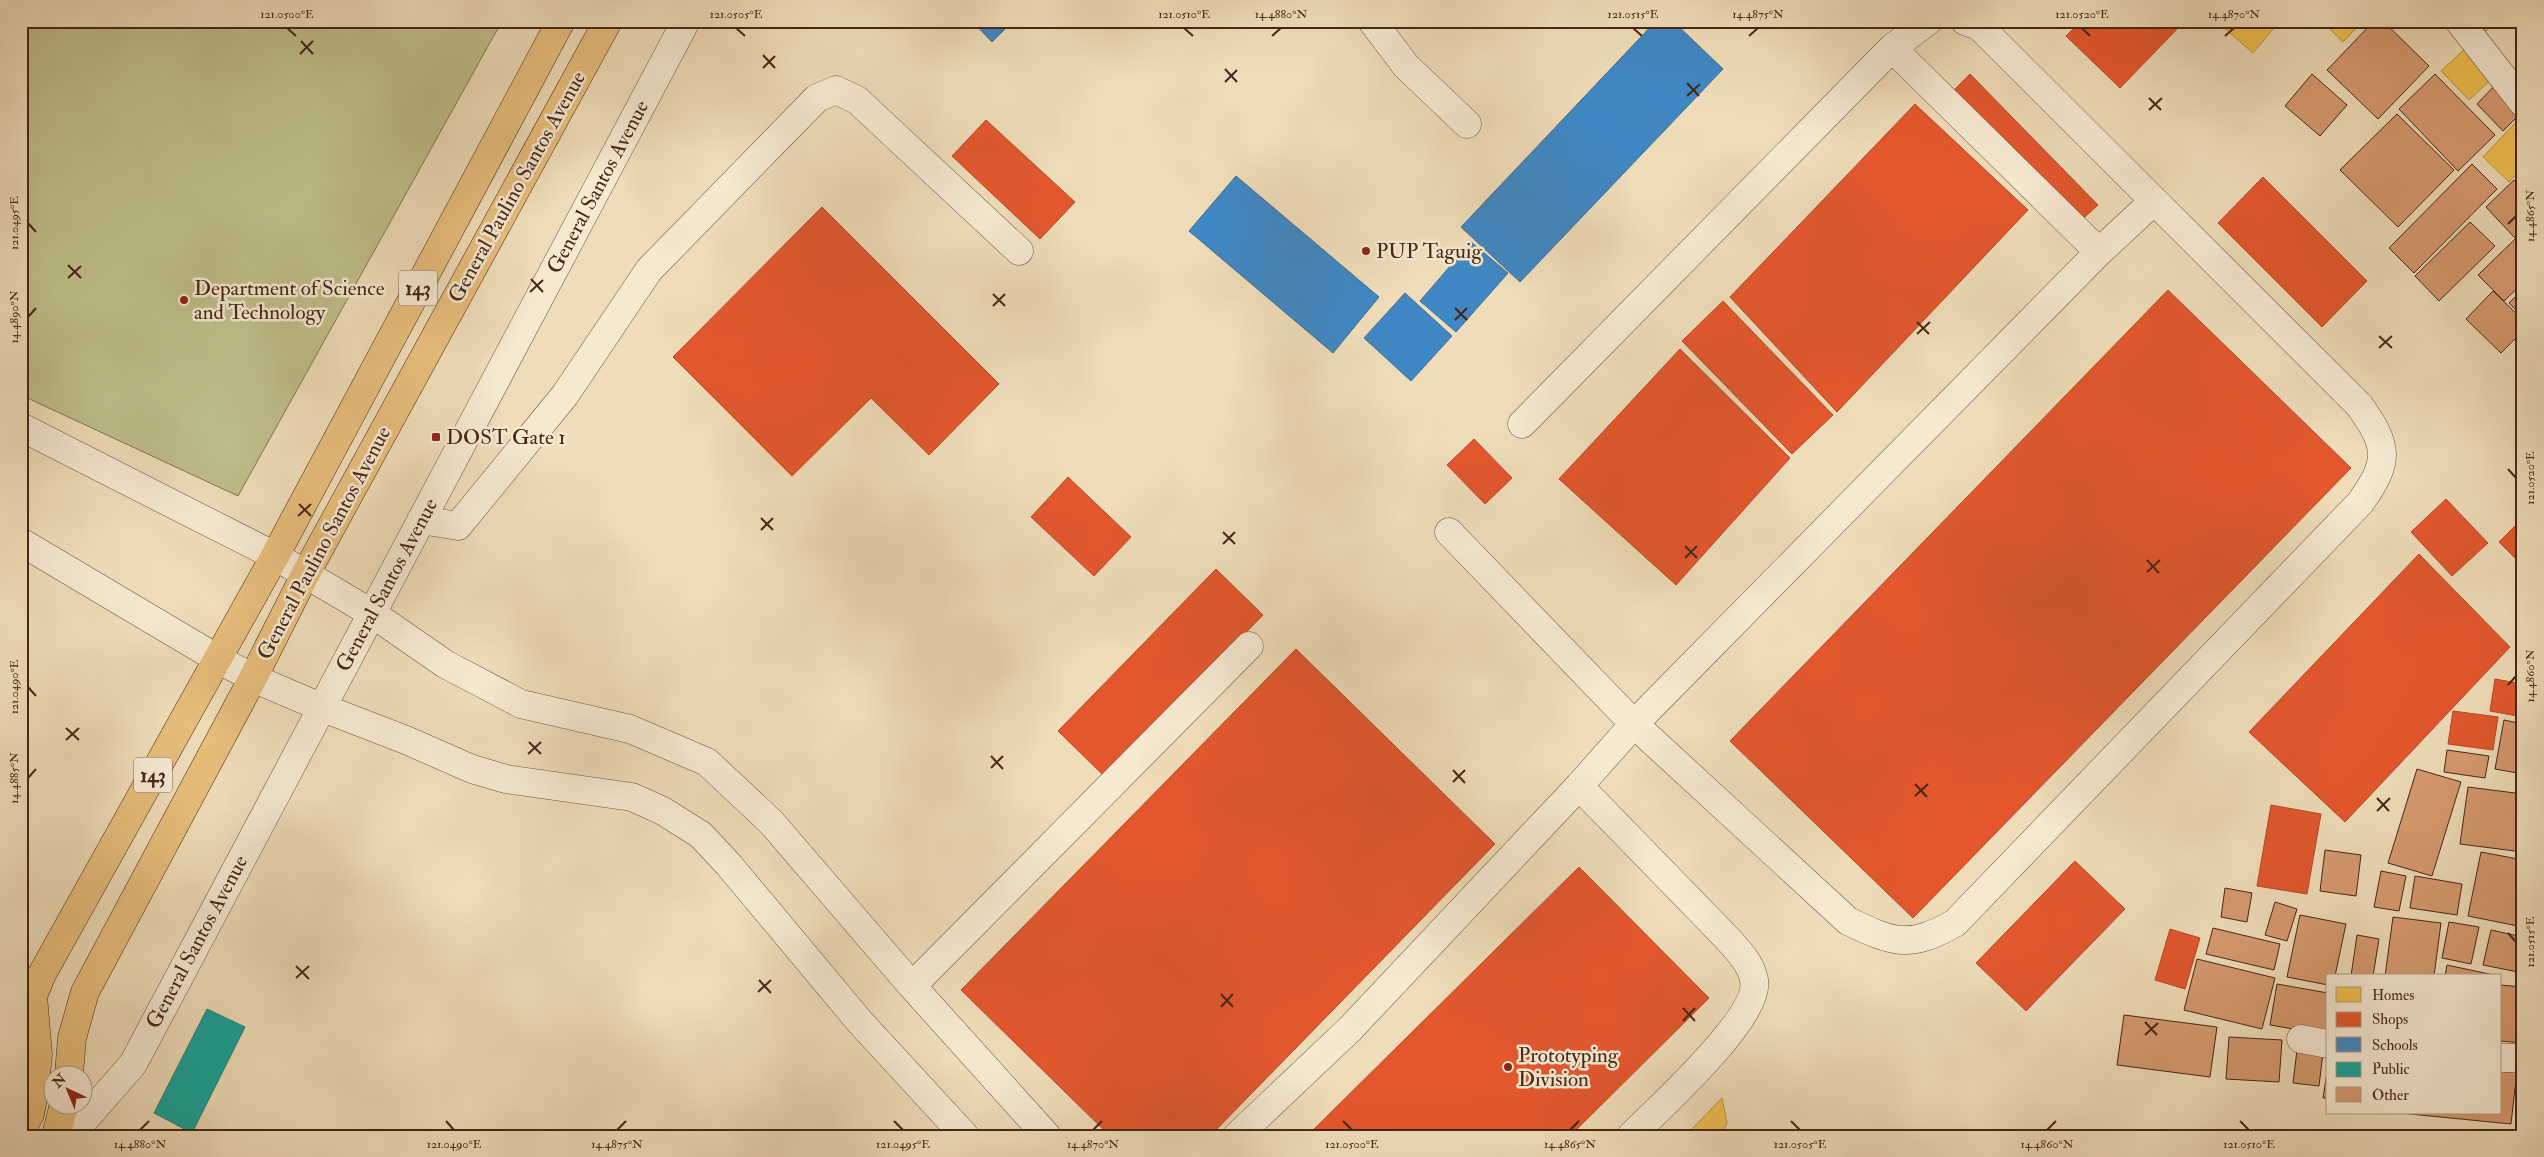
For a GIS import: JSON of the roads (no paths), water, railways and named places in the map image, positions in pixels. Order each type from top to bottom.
[{"type":"main road","name":"General Paulino Santos Avenue","points":[[21,1130],[30,1114],[35,1087],[38,1054],[33,996],[42,974],[275,556],[561,21]]},
{"type":"main road","name":"General Paulino Santos Avenue","points":[[70,1064],[72,1038],[85,992],[253,678],[305,575],[608,21]]},
{"type":"main road","points":[[56,1136],[62,1114]]},
{"type":"street","name":"General Santos Avenue","points":[[70,1136],[132,1064],[323,708],[686,21]]},
{"type":"street","points":[[1372,21],[1406,66],[1468,124]]},
{"type":"street","points":[[1522,424],[1892,48],[1928,21]]},
{"type":"street","points":[[1449,532],[1634,724],[1848,921],[1878,935],[1904,941],[1931,936],[1955,923],[2360,503],[2377,479],[2384,454],[2376,429],[2359,405],[1979,26],[1965,21]]},
{"type":"street","points":[[2459,21],[2523,102]]},
{"type":"street","points":[[1892,48],[2099,252]]},
{"type":"street","points":[[421,520],[458,526],[565,395],[649,270],[817,98],[836,90],[857,100],[1018,251]]},
{"type":"street","points":[[1237,1136],[1350,1029],[1579,786],[1634,724],[2099,252],[2154,201]]},
{"type":"street","points":[[21,427],[275,556],[372,614],[445,664],[521,704],[630,729],[707,762],[772,822],[912,986],[1047,1136]]},
{"type":"street","points":[[21,542],[218,659],[253,678],[323,708],[480,772],[506,779],[632,797],[663,811],[701,835],[728,864],[860,1022],[965,1136]]},
{"type":"street","points":[[912,986],[1249,646]]},
{"type":"street","points":[[1579,786],[1725,936],[1744,958],[1754,981],[1748,1007],[1729,1036],[1631,1136]]},
{"type":"street","points":[[2301,1039],[2326,1044]]},
{"type":"street","points":[[2502,1058],[2523,1058]]},
{"type":"place","name":"PUP Taguig","points":[[1366,251]]},
{"type":"place","name":"Department of Science and Technology","points":[[184,300]]},
{"type":"place","name":"DOST Gate 1","points":[[436,437]]},
{"type":"place","name":"Prototyping Division","points":[[1508,1067]]}]
